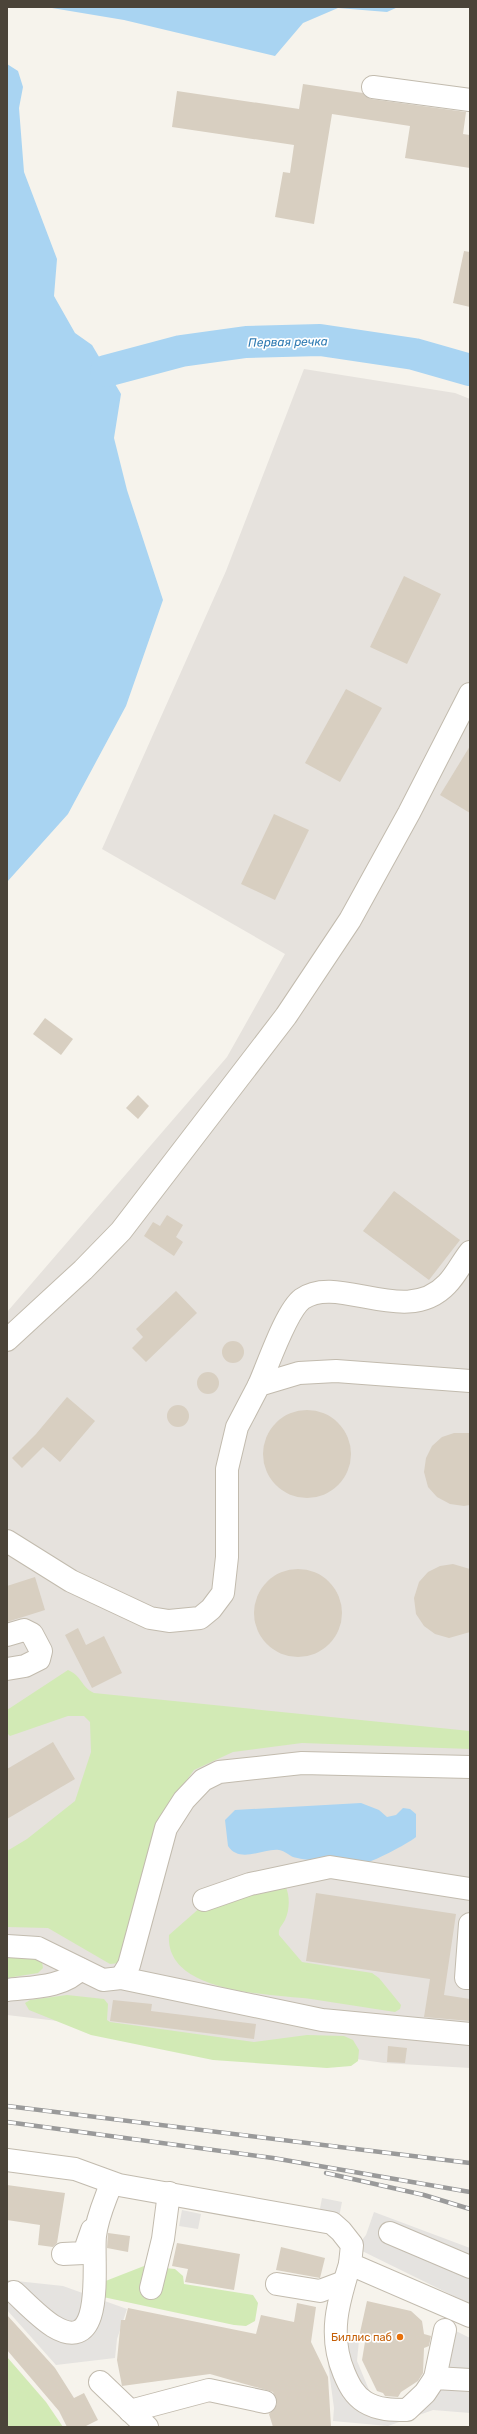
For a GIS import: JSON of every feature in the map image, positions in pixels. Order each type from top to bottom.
[{"type":"street","points":[[373,87],[470,100]]},
{"type":"street","points":[[7,1340],[101,1252],[121,1231],[286,1016],[350,920],[409,813],[470,694]]},
{"type":"street","points":[[7,1541],[71,1581],[150,1618],[169,1621],[200,1618],[211,1609],[223,1593],[226,1557],[227,1468],[237,1427],[259,1385],[289,1315],[302,1298],[326,1291],[400,1302],[428,1298],[446,1284],[470,1252]]},
{"type":"street","points":[[259,1385],[300,1373],[336,1371],[470,1381]]},
{"type":"street","points":[[7,1635],[24,1630],[38,1642],[41,1651],[39,1659],[25,1666],[7,1669]]},
{"type":"street","points":[[121,1978],[129,1965],[166,1828],[184,1800],[203,1780],[219,1772],[302,1763],[470,1767]]},
{"type":"street","points":[[204,1900],[250,1884],[330,1867],[470,1889]]},
{"type":"street","points":[[470,1924],[466,1978],[470,1978]]},
{"type":"street","points":[[7,1946],[38,1948],[104,1980],[121,1978],[322,2020],[470,2034]]},
{"type":"street","points":[[7,1990],[60,1982],[75,1974],[80,1969]]},
{"type":"street","points":[[7,2160],[74,2169],[89,2173],[111,2184],[170,2193],[332,2223],[341,2231],[352,2245],[335,2323],[336,2355],[351,2390],[366,2402],[383,2409],[407,2410],[425,2393],[435,2378],[445,2330]]},
{"type":"street","points":[[63,2254],[84,2253],[90,2233],[97,2222],[111,2184]]},
{"type":"street","points":[[151,2288],[170,2193]]},
{"type":"street","points":[[14,2292],[52,2326],[67,2332],[77,2331],[84,2328],[90,2319],[95,2298],[94,2245],[97,2222]]},
{"type":"street","points":[[390,2233],[470,2267]]},
{"type":"street","points":[[277,2284],[320,2291],[347,2273]]},
{"type":"street","points":[[347,2273],[470,2316]]},
{"type":"street","points":[[435,2378],[470,2380]]},
{"type":"street","points":[[100,2382],[147,2427]]},
{"type":"street","points":[[130,2411],[209,2390],[265,2402]]},
{"type":"shaded area","points":[[304,369],[455,393],[470,399],[470,2068],[384,2063],[253,2044],[7,2015],[7,1312],[227,1057],[285,954],[102,849],[226,571]]},
{"type":"shaded area","points":[[322,2198],[342,2202],[339,2217],[319,2214]]},
{"type":"shaded area","points":[[182,2210],[201,2214],[198,2229],[179,2226]]},
{"type":"shaded area","points":[[374,2212],[470,2248],[470,2304],[356,2248],[366,2235]]},
{"type":"shaded area","points":[[7,2280],[63,2286],[127,2309],[117,2339],[115,2358],[56,2365],[7,2310]]},
{"type":"shaded area","points":[[450,2328],[470,2338],[470,2413],[433,2410],[388,2426],[333,2421],[334,2408],[325,2342],[359,2340],[357,2361],[369,2390],[383,2404],[402,2402],[432,2391]]},
{"type":"green space","points":[[68,1670],[73,1672],[86,1688],[94,1693],[470,1731],[470,1749],[302,1743],[233,1752],[194,1770],[162,1815],[120,1963],[110,1964],[48,1928],[7,1927],[7,1851],[27,1839],[75,1801],[91,1752],[90,1722],[84,1716],[68,1716],[10,1736],[7,1733],[7,1710]]},
{"type":"green space","points":[[285,1885],[289,1898],[289,1907],[279,1935],[302,1962],[372,1973],[379,1978],[401,2005],[400,2009],[395,2012],[311,1999],[248,1992],[224,1987],[202,1980],[184,1969],[172,1954],[169,1935],[202,1906]]},
{"type":"green space","points":[[23,1952],[42,1962],[43,1968],[38,1973],[7,1978],[7,1953]]},
{"type":"green space","points":[[67,1995],[104,1999],[108,2004],[107,2020],[110,2022],[254,2042],[307,2035],[344,2036],[353,2040],[359,2050],[358,2061],[351,2066],[327,2068],[213,2060],[91,2035],[29,2010],[25,2003],[30,2000]]},
{"type":"green space","points":[[144,2266],[175,2269],[183,2276],[184,2284],[253,2295],[258,2303],[255,2321],[246,2326],[234,2325],[103,2297],[103,2282]]},
{"type":"green space","points":[[7,2357],[46,2402],[63,2427],[7,2427]]},
{"type":"water","points":[[46,7],[398,7],[387,12],[338,8],[303,23],[275,56],[124,20]]},
{"type":"water","points":[[7,64],[18,71],[23,87],[19,108],[24,172],[57,259],[54,296],[75,333],[92,345],[121,394],[114,438],[127,490],[163,600],[126,706],[68,814],[7,882]]},
{"type":"water","points":[[361,1803],[379,1810],[387,1817],[396,1815],[403,1808],[410,1809],[416,1814],[416,1837],[381,1857],[361,1864],[327,1862],[298,1858],[279,1850],[245,1855],[233,1851],[228,1846],[225,1820],[235,1810]]},
{"type":"building","points":[[303,84],[363,93],[371,99],[466,112],[463,134],[470,135],[470,168],[405,158],[410,126],[332,114],[314,224],[275,217],[283,172],[290,173],[294,145],[172,127],[177,91],[299,109]]},
{"type":"building","points":[[464,251],[470,252],[470,307],[453,303]]},
{"type":"building","points":[[404,576],[441,594],[407,664],[370,647]]},
{"type":"building","points":[[346,689],[382,708],[340,782],[305,763]]},
{"type":"building","points":[[470,746],[470,813],[440,795]]},
{"type":"building","points":[[274,814],[309,830],[275,900],[241,884]]},
{"type":"building","points":[[45,1018],[73,1039],[61,1055],[33,1034]]},
{"type":"building","points":[[138,1095],[149,1106],[138,1119],[126,1108]]},
{"type":"building","points":[[394,1191],[460,1240],[429,1280],[363,1231]]},
{"type":"building","points":[[167,1215],[183,1225],[176,1237],[183,1242],[174,1256],[144,1236],[153,1222],[160,1226]]},
{"type":"building","points":[[176,1291],[197,1313],[146,1362],[132,1348],[143,1337],[136,1329]]},
{"type":"building","points":[[233,1341],[241,1344],[244,1352],[241,1360],[233,1363],[225,1360],[222,1352],[225,1344]]},
{"type":"building","points":[[208,1372],[216,1375],[219,1383],[216,1391],[208,1394],[200,1391],[197,1383],[200,1375]]},
{"type":"building","points":[[67,1397],[95,1421],[60,1462],[43,1447],[22,1468],[12,1458],[36,1434]]},
{"type":"building","points":[[178,1405],[186,1408],[189,1416],[186,1424],[178,1427],[170,1424],[167,1416],[170,1408]]},
{"type":"building","points":[[307,1410],[324,1413],[338,1423],[348,1437],[351,1454],[348,1471],[338,1485],[324,1495],[307,1498],[290,1495],[276,1485],[266,1471],[263,1454],[266,1437],[276,1423],[290,1413]]},
{"type":"building","points":[[454,1433],[470,1433],[470,1505],[464,1506],[450,1504],[437,1497],[428,1487],[424,1472],[426,1458],[432,1446],[442,1437]]},
{"type":"building","points":[[453,1564],[470,1569],[470,1632],[449,1638],[435,1634],[424,1626],[416,1614],[414,1598],[419,1582],[428,1572],[440,1566]]},
{"type":"building","points":[[298,1569],[315,1572],[329,1582],[339,1596],[342,1613],[339,1630],[329,1644],[315,1654],[298,1657],[281,1654],[267,1644],[257,1630],[254,1613],[257,1596],[267,1582],[281,1572]]},
{"type":"building","points":[[35,1577],[45,1610],[7,1622],[7,1586]]},
{"type":"building","points":[[78,1628],[86,1645],[104,1636],[122,1673],[92,1688],[65,1635]]},
{"type":"building","points":[[53,1742],[75,1779],[7,1819],[7,1769]]},
{"type":"building","points":[[316,1893],[456,1914],[444,1995],[470,1999],[470,2021],[424,2017],[430,1979],[306,1961]]},
{"type":"building","points":[[113,2000],[152,2004],[151,2011],[256,2024],[254,2039],[110,2021]]},
{"type":"building","points":[[388,2046],[407,2048],[405,2063],[387,2062]]},
{"type":"building","points":[[7,2185],[65,2193],[57,2243],[53,2247],[38,2245],[40,2225],[7,2220]]},
{"type":"building","points":[[108,2233],[130,2236],[128,2252],[107,2248]]},
{"type":"building","points":[[177,2243],[240,2254],[234,2290],[185,2282],[188,2269],[172,2266]]},
{"type":"building","points":[[281,2247],[325,2258],[320,2278],[276,2270]]},
{"type":"building","points":[[367,2301],[411,2311],[422,2321],[424,2334],[431,2336],[429,2346],[424,2348],[423,2373],[418,2381],[401,2392],[398,2397],[385,2396],[383,2393],[377,2391],[362,2360],[365,2342],[359,2337]]},
{"type":"building","points":[[297,2303],[316,2307],[311,2342],[328,2377],[331,2426],[273,2427],[269,2414],[277,2404],[273,2392],[210,2374],[122,2386],[117,2360],[121,2320],[125,2320],[128,2308],[256,2334],[261,2315],[294,2322]]},
{"type":"building","points":[[7,2315],[55,2368],[74,2398],[84,2393],[98,2420],[84,2427],[67,2427],[59,2411],[7,2350]]},
{"type":"waterway","name":"Первая речка","points":[[106,371],[181,351],[246,342],[320,340],[414,354],[470,370]]},
{"type":"railway","points":[[7,2106],[470,2163]]},
{"type":"railway","points":[[7,2122],[273,2158],[470,2192]]},
{"type":"railway","points":[[326,2173],[424,2195],[470,2209]]},
{"type":"place","name":"Биллис паб","points":[[400,2337]]}]
